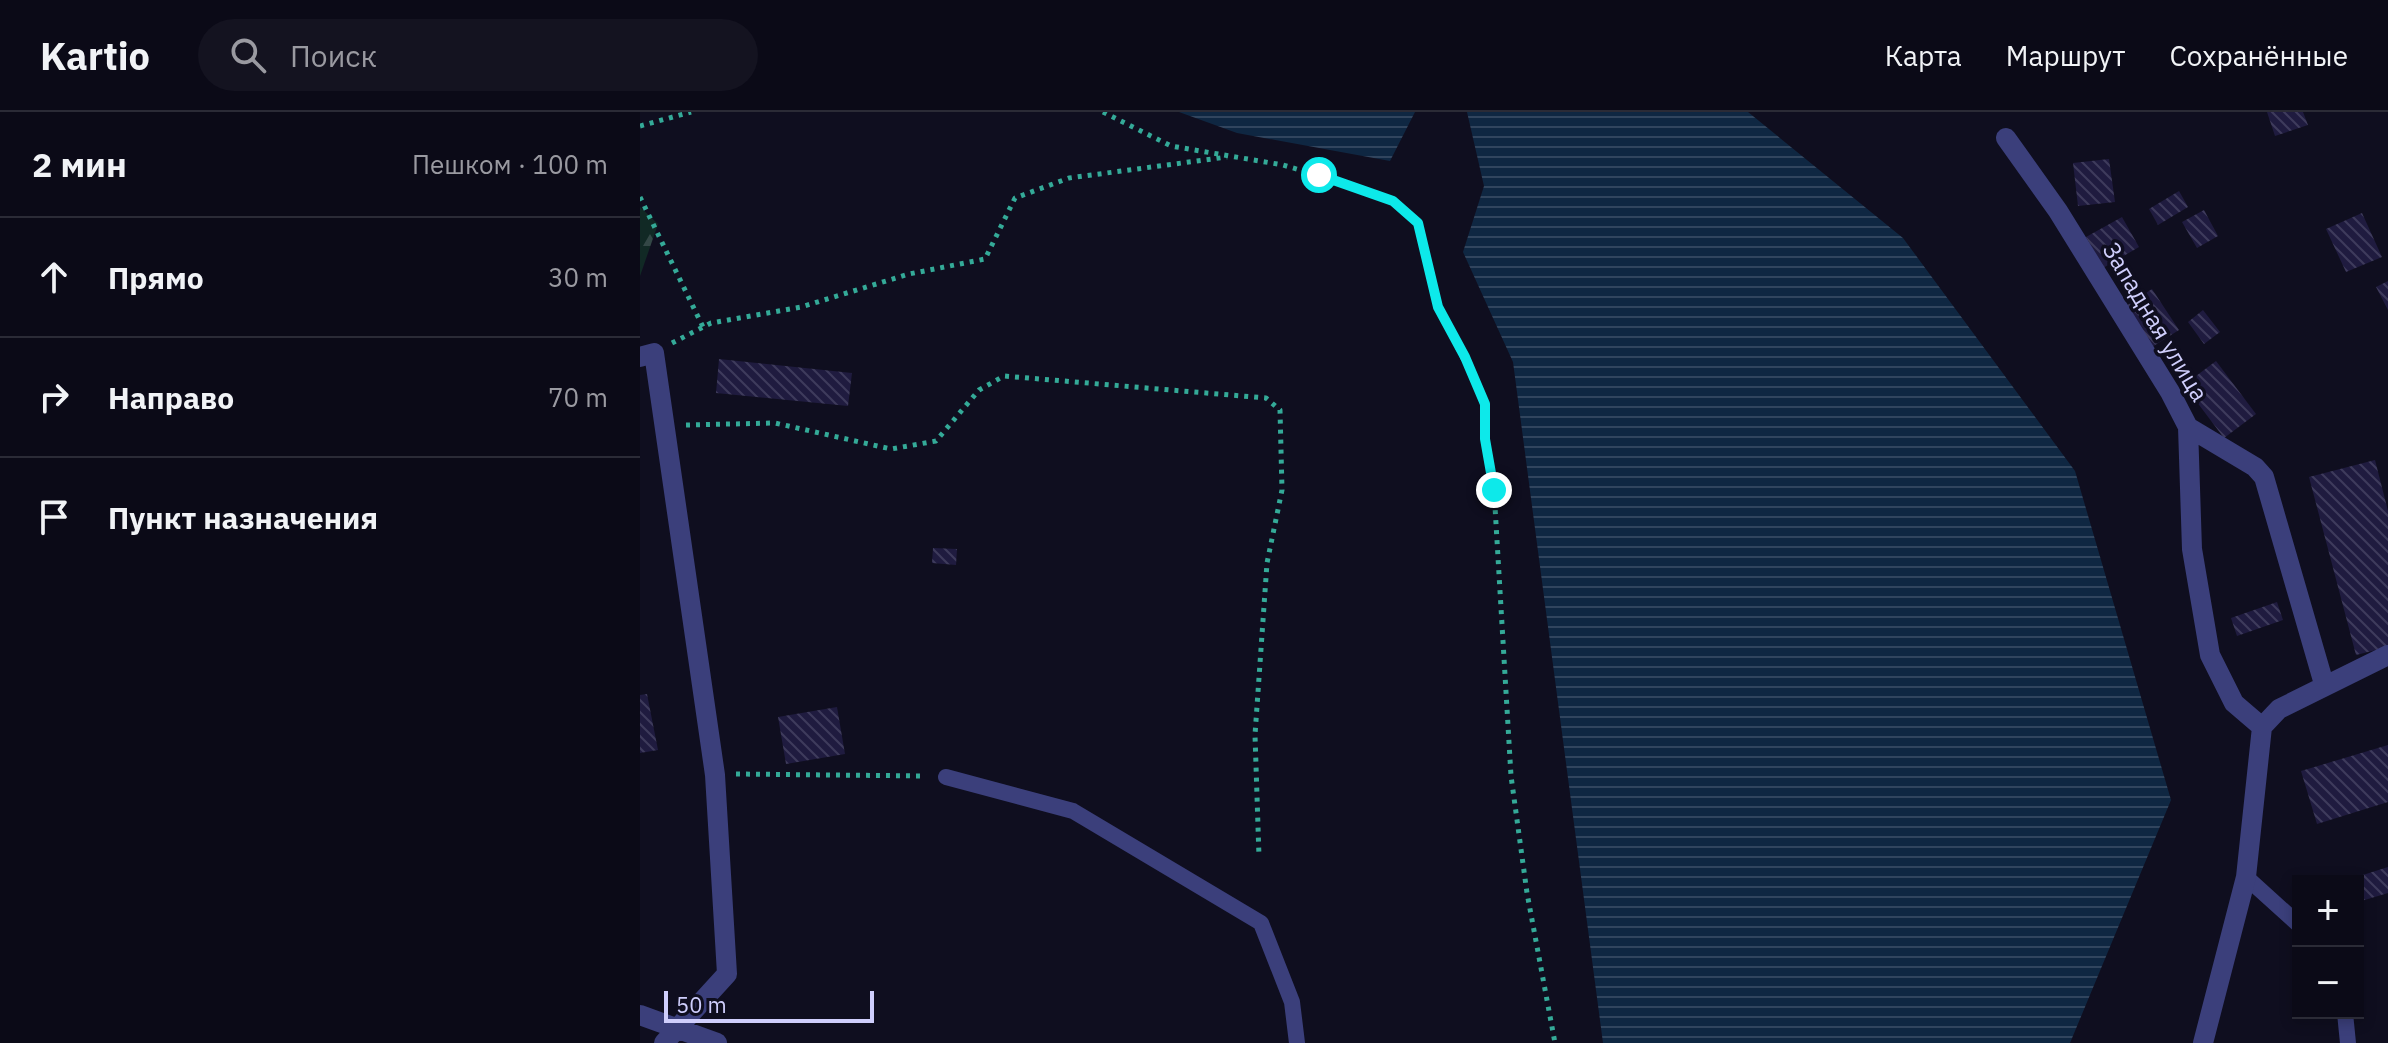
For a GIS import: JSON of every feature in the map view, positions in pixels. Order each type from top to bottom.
[{"type":"street","name":"Западная улица","points":[[2006,138],[2058,211],[2170,392],[2188,427],[2192,549],[2210,655],[2234,703],[2262,727]]},
{"type":"street","points":[[647,355],[662,426],[715,775],[727,974],[671,1035]]},
{"type":"street","points":[[2188,427],[2255,467],[2264,477],[2324,684]]},
{"type":"street","points":[[2203,1043],[2246,877],[2262,727],[2279,709],[2324,684],[2388,655]]},
{"type":"street","points":[[640,1015],[671,1035],[717,1043]]},
{"type":"lane","points":[[946,777],[1073,811],[1261,923],[1292,1002],[1297,1043]]},
{"type":"lane","points":[[2246,877],[2292,919]]},
{"type":"lane","points":[[2346,1019],[2348,1043]]},
{"type":"path","points":[[640,126],[691,112]]},
{"type":"path","points":[[1103,112],[1171,146],[1283,165],[1365,189],[1393,201],[1418,223],[1438,307],[1465,357],[1485,404],[1485,439],[1494,490],[1511,776],[1527,893],[1555,1043]]},
{"type":"path","points":[[647,355],[703,327],[801,307],[909,274],[985,259],[1015,198],[1069,178],[1235,156]]},
{"type":"path","points":[[640,197],[703,327]]},
{"type":"path","points":[[662,426],[775,423],[891,449],[936,441],[979,390],[1004,376],[1266,398],[1280,410],[1282,490],[1267,563],[1255,735],[1259,857]]},
{"type":"path","points":[[715,775],[778,772],[946,777]]},
{"type":"green space","points":[[640,207],[658,224],[640,276]]},
{"type":"water","points":[[1179,112],[1415,112],[1390,161],[1237,133]]},
{"type":"water","points":[[1467,112],[1748,112],[1903,238],[2075,471],[2171,800],[2070,1043],[1603,1043],[1513,362],[1463,252],[1484,186]]},
{"type":"building","points":[[2267,112],[2303,112],[2308,125],[2275,136]]},
{"type":"building","points":[[2109,159],[2115,202],[2078,206],[2073,163]]},
{"type":"building","points":[[2179,191],[2188,207],[2158,225],[2149,209]]},
{"type":"building","points":[[2204,210],[2218,236],[2197,248],[2182,222]]},
{"type":"building","points":[[2362,213],[2382,257],[2346,272],[2326,229]]},
{"type":"building","points":[[2122,217],[2139,247],[2103,268],[2086,237]]},
{"type":"building","points":[[2388,281],[2388,310],[2376,287]]},
{"type":"building","points":[[2152,289],[2179,330],[2152,347],[2126,306]]},
{"type":"building","points":[[2203,310],[2220,332],[2204,344],[2188,322]]},
{"type":"building","points":[[719,359],[852,373],[848,406],[716,393]]},
{"type":"building","points":[[2216,361],[2256,414],[2224,438],[2184,385]]},
{"type":"building","points":[[2375,460],[2388,511],[2388,647],[2356,655],[2309,477]]},
{"type":"building","points":[[933,548],[957,549],[956,565],[932,563]]},
{"type":"building","points":[[2277,602],[2283,620],[2237,636],[2231,618]]},
{"type":"building","points":[[647,694],[658,750],[640,753],[640,695]]},
{"type":"building","points":[[837,707],[845,754],[786,764],[778,717]]},
{"type":"building","points":[[2388,745],[2388,802],[2317,824],[2301,771]]},
{"type":"building","points":[[2388,867],[2388,893],[2364,900],[2363,875]]},
{"type":"route","points":[[1319,175],[1393,201],[1418,223],[1438,307],[1465,357],[1485,404],[1485,439],[1494,490]]}]
